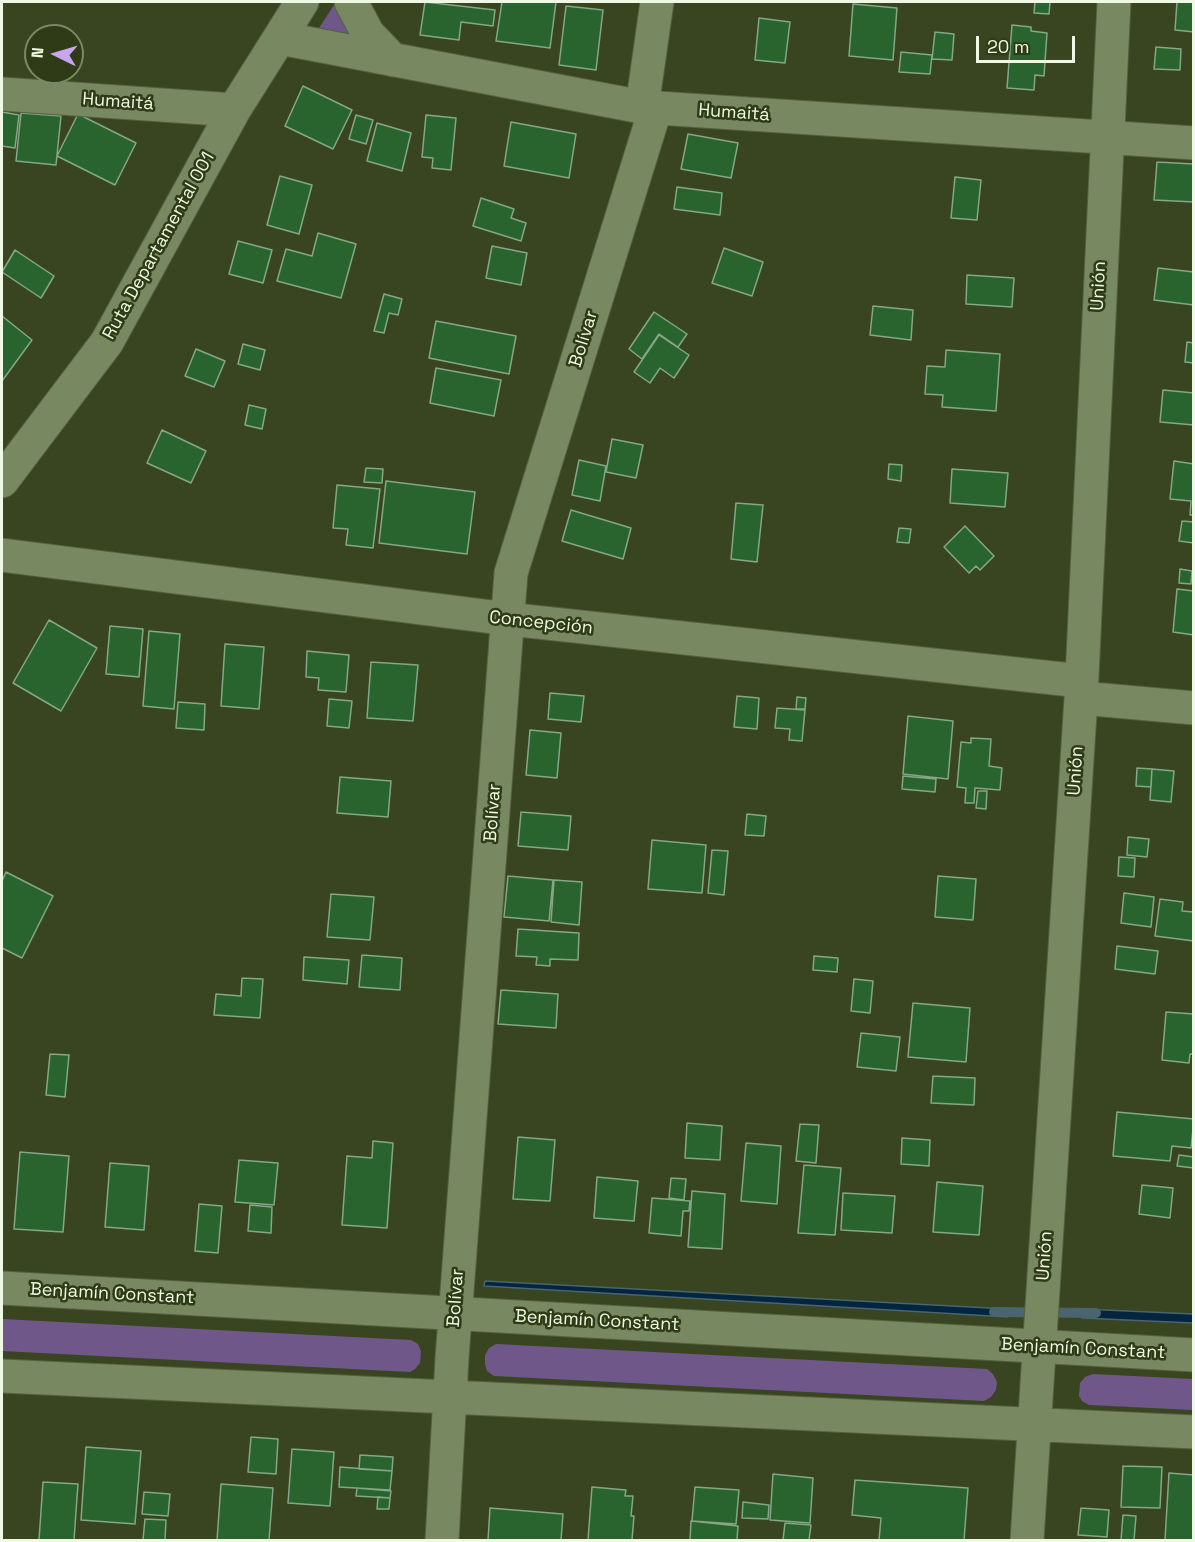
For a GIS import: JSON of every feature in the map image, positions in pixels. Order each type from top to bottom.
[{"type":"street","name":"Ruta Departamental 001","points":[[2,481],[107,342],[234,110],[302,2]]},
{"type":"street","points":[[351,2],[368,34],[393,60]]},
{"type":"street","name":"Bolívar","points":[[442,1540],[455,1313],[512,573],[649,107],[657,2]]},
{"type":"street","name":"Unión","points":[[1027,1540],[1081,690],[1114,2]]},
{"type":"street","name":"Humaitá","points":[[280,38],[649,107],[1194,143]]},
{"type":"street","name":"Humaitá","points":[[2,94],[234,110]]},
{"type":"street","name":"Concepción","points":[[2,555],[1081,690],[1194,708]]},
{"type":"street","name":"Benjamín Constant","points":[[2,1288],[455,1313],[1041,1323],[1194,1355]]},
{"type":"street","points":[[2,1376],[1194,1432]]},
{"type":"shaded area","points":[[336,2],[357,37],[319,30]]},
{"type":"shaded area","points":[[2,1319],[411,1340],[418,1344],[421,1351],[420,1363],[410,1372],[2,1351]]},
{"type":"shaded area","points":[[496,1344],[987,1369],[997,1382],[996,1390],[984,1401],[494,1376],[487,1371],[485,1355],[489,1348]]},
{"type":"shaded area","points":[[1093,1374],[1193,1379],[1193,1410],[1089,1405],[1079,1396],[1080,1383],[1085,1377]]},
{"type":"water","points":[[485,1281],[1008,1309],[1008,1317],[484,1286]]},
{"type":"water","points":[[1083,1309],[1193,1314],[1193,1323],[1082,1318]]},
{"type":"building","points":[[425,2],[495,10],[493,26],[461,22],[459,40],[420,35]]},
{"type":"building","points":[[502,2],[556,2],[550,48],[496,41]]},
{"type":"building","points":[[1035,2],[1050,2],[1049,14],[1034,13]]},
{"type":"building","points":[[1177,2],[1194,2],[1194,32],[1175,30]]},
{"type":"building","points":[[853,4],[897,8],[893,60],[849,56]]},
{"type":"building","points":[[566,6],[603,10],[596,70],[559,65]]},
{"type":"building","points":[[759,18],[790,22],[785,63],[755,60]]},
{"type":"building","points":[[1012,25],[1031,27],[1031,31],[1047,33],[1044,76],[1035,75],[1034,90],[1007,88]]},
{"type":"building","points":[[935,32],[954,34],[952,60],[932,59]]},
{"type":"building","points":[[1156,47],[1181,49],[1180,70],[1154,69]]},
{"type":"building","points":[[901,52],[932,55],[930,74],[899,72]]},
{"type":"building","points":[[303,86],[352,110],[333,149],[285,126]]},
{"type":"building","points":[[2,112],[19,115],[15,148],[2,146]]},
{"type":"building","points":[[21,113],[61,116],[56,165],[16,161]]},
{"type":"building","points":[[78,114],[136,143],[115,185],[57,156]]},
{"type":"building","points":[[356,115],[373,120],[366,144],[349,139]]},
{"type":"building","points":[[426,115],[456,118],[451,170],[432,168],[433,158],[422,157]]},
{"type":"building","points":[[511,122],[576,134],[569,178],[504,166]]},
{"type":"building","points":[[377,123],[411,133],[402,171],[367,161]]},
{"type":"building","points":[[688,134],[738,143],[731,178],[681,169]]},
{"type":"building","points":[[1157,162],[1194,164],[1194,202],[1154,200]]},
{"type":"building","points":[[280,176],[312,185],[299,234],[267,225]]},
{"type":"building","points":[[955,177],[981,180],[977,220],[951,218]]},
{"type":"building","points":[[677,187],[722,193],[720,215],[674,209]]},
{"type":"building","points":[[481,198],[514,209],[511,218],[526,223],[521,241],[473,226]]},
{"type":"building","points":[[318,233],[356,244],[341,298],[277,281],[286,249],[312,256]]},
{"type":"building","points":[[238,241],[272,250],[263,283],[229,274]]},
{"type":"building","points":[[492,246],[527,253],[521,285],[486,278]]},
{"type":"building","points":[[724,248],[763,262],[752,296],[712,283]]},
{"type":"building","points":[[15,250],[54,276],[41,298],[2,272]]},
{"type":"building","points":[[1158,268],[1194,272],[1194,305],[1154,300]]},
{"type":"building","points":[[967,275],[1014,278],[1012,307],[966,304]]},
{"type":"building","points":[[384,294],[402,299],[398,315],[389,313],[384,333],[374,331]]},
{"type":"building","points":[[873,306],[913,310],[911,340],[870,335]]},
{"type":"building","points":[[654,312],[687,334],[678,347],[659,334],[642,359],[629,349]]},
{"type":"building","points":[[2,316],[32,340],[2,381]]},
{"type":"building","points":[[436,321],[516,336],[509,374],[429,358]]},
{"type":"building","points":[[659,335],[689,355],[674,378],[660,368],[650,383],[634,372]]},
{"type":"building","points":[[1187,342],[1194,343],[1194,363],[1185,362]]},
{"type":"building","points":[[243,344],[265,350],[260,370],[238,364]]},
{"type":"building","points":[[196,349],[225,361],[214,387],[185,376]]},
{"type":"building","points":[[946,350],[1000,354],[996,411],[942,407],[943,395],[925,394],[927,366],[945,367]]},
{"type":"building","points":[[436,368],[501,380],[494,416],[430,403]]},
{"type":"building","points":[[1163,390],[1194,393],[1194,425],[1160,422]]},
{"type":"building","points":[[249,405],[266,409],[262,429],[245,425]]},
{"type":"building","points":[[162,430],[206,451],[191,483],[147,463]]},
{"type":"building","points":[[612,439],[643,445],[636,478],[606,472]]},
{"type":"building","points":[[579,460],[606,466],[600,501],[572,495]]},
{"type":"building","points":[[1174,461],[1194,464],[1194,515],[1190,515],[1191,501],[1170,499]]},
{"type":"building","points":[[889,464],[902,465],[901,481],[888,479]]},
{"type":"building","points":[[366,468],[383,469],[382,483],[364,482]]},
{"type":"building","points":[[952,469],[1008,473],[1005,507],[950,503]]},
{"type":"building","points":[[386,481],[475,492],[467,554],[379,543]]},
{"type":"building","points":[[337,485],[380,489],[373,548],[346,545],[348,529],[333,528]]},
{"type":"building","points":[[736,503],[763,505],[757,562],[731,559]]},
{"type":"building","points":[[571,510],[631,528],[623,559],[562,541]]},
{"type":"building","points":[[1182,521],[1194,522],[1194,543],[1179,541]]},
{"type":"building","points":[[965,526],[994,556],[980,570],[976,566],[969,573],[944,547]]},
{"type":"building","points":[[899,528],[911,529],[909,543],[897,542]]},
{"type":"building","points":[[1180,569],[1192,571],[1191,584],[1179,583]]},
{"type":"building","points":[[1177,589],[1194,591],[1194,635],[1173,632]]},
{"type":"building","points":[[49,620],[97,648],[61,711],[13,683]]},
{"type":"building","points":[[110,626],[143,629],[139,677],[106,674]]},
{"type":"building","points":[[149,631],[180,634],[174,709],[143,706]]},
{"type":"building","points":[[225,644],[264,647],[259,709],[221,706]]},
{"type":"building","points":[[307,651],[349,655],[346,692],[318,690],[319,678],[306,677]]},
{"type":"building","points":[[371,662],[418,665],[413,721],[367,718]]},
{"type":"building","points":[[550,693],[584,696],[581,722],[548,719]]},
{"type":"building","points":[[737,696],[759,698],[757,729],[734,727]]},
{"type":"building","points":[[797,697],[806,698],[805,709],[796,709]]},
{"type":"building","points":[[329,699],[352,701],[349,728],[327,726]]},
{"type":"building","points":[[178,702],[205,704],[204,730],[176,728]]},
{"type":"building","points":[[777,708],[805,710],[802,741],[789,740],[790,729],[775,728]]},
{"type":"building","points":[[908,716],[953,721],[948,779],[903,774]]},
{"type":"building","points":[[530,730],[561,733],[557,778],[526,775]]},
{"type":"building","points":[[971,738],[991,739],[989,766],[1002,768],[1000,790],[975,788],[974,803],[965,803],[966,788],[957,787],[961,742],[971,743]]},
{"type":"building","points":[[1137,768],[1152,769],[1151,787],[1136,786]]},
{"type":"building","points":[[1152,769],[1174,771],[1171,802],[1150,800]]},
{"type":"building","points":[[903,776],[936,779],[935,792],[902,789]]},
{"type":"building","points":[[340,777],[391,781],[388,817],[337,813]]},
{"type":"building","points":[[978,791],[987,791],[986,809],[976,808]]},
{"type":"building","points":[[521,812],[571,816],[568,850],[518,846]]},
{"type":"building","points":[[747,814],[766,816],[764,836],[745,835]]},
{"type":"building","points":[[1128,837],[1149,839],[1147,857],[1127,855]]},
{"type":"building","points":[[652,840],[706,845],[702,893],[648,889]]},
{"type":"building","points":[[712,850],[728,851],[724,895],[708,893]]},
{"type":"building","points":[[1119,857],[1135,858],[1134,877],[1118,876]]},
{"type":"building","points":[[6,872],[53,896],[22,958],[2,948],[2,881]]},
{"type":"building","points":[[508,876],[553,880],[549,921],[504,917]]},
{"type":"building","points":[[938,876],[976,879],[973,920],[935,917]]},
{"type":"building","points":[[554,880],[582,882],[579,925],[551,922]]},
{"type":"building","points":[[1124,893],[1154,897],[1151,927],[1121,923]]},
{"type":"building","points":[[331,894],[374,897],[370,940],[327,937]]},
{"type":"building","points":[[1160,899],[1183,902],[1182,911],[1194,912],[1194,941],[1155,936]]},
{"type":"building","points":[[518,929],[579,933],[578,960],[550,959],[550,966],[536,965],[537,957],[516,956]]},
{"type":"building","points":[[1117,946],[1158,951],[1155,974],[1115,969]]},
{"type":"building","points":[[362,955],[402,958],[400,990],[359,987]]},
{"type":"building","points":[[814,956],[838,958],[837,972],[813,970]]},
{"type":"building","points":[[304,957],[349,960],[347,984],[303,980]]},
{"type":"building","points":[[242,978],[263,979],[260,1018],[214,1015],[216,994],[241,996]]},
{"type":"building","points":[[854,979],[873,981],[870,1013],[851,1011]]},
{"type":"building","points":[[501,990],[558,994],[556,1028],[498,1024]]},
{"type":"building","points":[[913,1003],[970,1008],[966,1062],[908,1057]]},
{"type":"building","points":[[1166,1012],[1194,1014],[1194,1054],[1190,1054],[1189,1063],[1162,1060]]},
{"type":"building","points":[[861,1033],[900,1037],[896,1071],[857,1067]]},
{"type":"building","points":[[50,1054],[69,1055],[65,1097],[46,1095]]},
{"type":"building","points":[[933,1076],[975,1078],[974,1105],[931,1103]]},
{"type":"building","points":[[1117,1112],[1194,1119],[1191,1148],[1172,1146],[1170,1161],[1113,1156]]},
{"type":"building","points":[[687,1123],[722,1126],[720,1160],[685,1158]]},
{"type":"building","points":[[800,1124],[819,1125],[816,1163],[796,1161]]},
{"type":"building","points":[[518,1137],[555,1140],[550,1201],[513,1199]]},
{"type":"building","points":[[902,1138],[930,1140],[929,1166],[901,1164]]},
{"type":"building","points":[[373,1141],[393,1143],[387,1228],[342,1225],[347,1156],[372,1158]]},
{"type":"building","points":[[746,1143],[781,1146],[777,1204],[741,1201]]},
{"type":"building","points":[[20,1152],[69,1156],[63,1232],[14,1229]]},
{"type":"building","points":[[1179,1155],[1194,1157],[1194,1168],[1177,1166]]},
{"type":"building","points":[[239,1160],[278,1163],[274,1205],[235,1202]]},
{"type":"building","points":[[110,1163],[149,1166],[144,1230],[105,1227]]},
{"type":"building","points":[[804,1165],[841,1168],[835,1235],[798,1233]]},
{"type":"building","points":[[597,1177],[638,1181],[634,1221],[594,1218]]},
{"type":"building","points":[[671,1178],[686,1179],[684,1200],[669,1198]]},
{"type":"building","points":[[937,1182],[983,1186],[979,1235],[933,1232]]},
{"type":"building","points":[[1142,1185],[1173,1188],[1170,1218],[1139,1214]]},
{"type":"building","points":[[692,1191],[725,1194],[722,1249],[688,1247]]},
{"type":"building","points":[[843,1193],[895,1196],[892,1233],[841,1230]]},
{"type":"building","points":[[652,1198],[690,1201],[689,1211],[683,1211],[681,1236],[649,1233]]},
{"type":"building","points":[[199,1204],[222,1206],[218,1253],[195,1251]]},
{"type":"building","points":[[250,1205],[272,1207],[271,1233],[248,1231]]},
{"type":"building","points":[[251,1437],[278,1439],[276,1474],[248,1472]]},
{"type":"building","points":[[86,1447],[141,1451],[135,1524],[81,1520]]},
{"type":"building","points":[[292,1449],[334,1452],[330,1506],[288,1503]]},
{"type":"building","points":[[360,1455],[393,1457],[392,1471],[359,1469]]},
{"type":"building","points":[[1123,1466],[1162,1467],[1160,1508],[1121,1507]]},
{"type":"building","points":[[340,1467],[392,1471],[390,1490],[339,1487]]},
{"type":"building","points":[[1169,1473],[1194,1475],[1194,1540],[1165,1540]]},
{"type":"building","points":[[773,1474],[813,1478],[810,1523],[770,1520]]},
{"type":"building","points":[[855,1480],[968,1488],[964,1540],[879,1540],[881,1518],[852,1515]]},
{"type":"building","points":[[43,1482],[78,1484],[74,1540],[39,1540]]},
{"type":"building","points":[[221,1484],[273,1488],[269,1540],[217,1540]]},
{"type":"building","points":[[592,1487],[626,1490],[625,1496],[633,1496],[632,1540],[588,1540]]},
{"type":"building","points":[[695,1487],[739,1490],[736,1524],[692,1521]]},
{"type":"building","points":[[357,1488],[391,1491],[390,1498],[356,1496]]},
{"type":"building","points":[[144,1492],[170,1494],[168,1516],[142,1514]]},
{"type":"building","points":[[378,1497],[390,1498],[389,1509],[377,1509]]},
{"type":"building","points":[[743,1502],[769,1505],[768,1519],[742,1518]]},
{"type":"building","points":[[490,1508],[563,1514],[561,1540],[488,1540]]},
{"type":"building","points":[[1081,1508],[1109,1510],[1107,1537],[1078,1535]]},
{"type":"building","points":[[1123,1515],[1136,1516],[1134,1540],[1121,1540]]},
{"type":"building","points":[[145,1519],[166,1520],[165,1540],[143,1540]]},
{"type":"building","points":[[691,1521],[738,1526],[737,1540],[690,1540]]},
{"type":"building","points":[[785,1523],[811,1525],[809,1540],[783,1540]]},
{"type":"waterway","points":[[994,1312],[1096,1313]]}]
